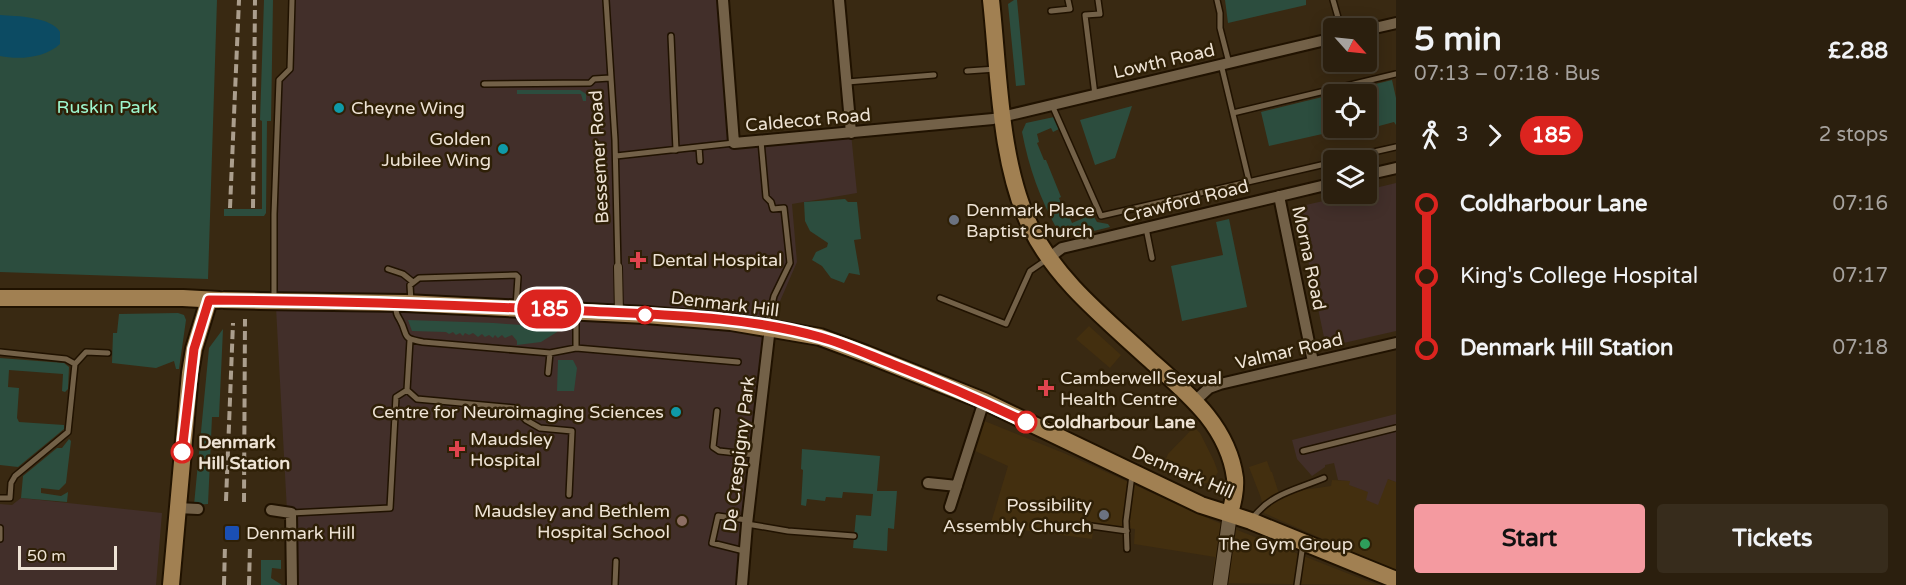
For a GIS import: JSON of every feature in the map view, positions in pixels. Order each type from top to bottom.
[{"type":"main road","points":[[991,0],[1009,157],[1017,193],[1030,226],[1050,257],[1080,294],[1195,401],[1217,428],[1229,454],[1235,477],[1230,514]]},
{"type":"main road","name":"Denmark Hill","points":[[0,298],[178,298],[516,308],[731,322],[820,337],[984,401],[1201,505],[1251,520],[1396,580]]},
{"type":"main road","points":[[171,585],[191,365],[194,349],[216,300]]},
{"type":"street","points":[[723,0],[734,143]]},
{"type":"street","points":[[839,0],[850,133]]},
{"type":"street","points":[[1377,27],[1396,23]]},
{"type":"street","name":"Lowth Road","points":[[1003,116],[1323,41]]},
{"type":"street","name":"Caldecot Road","points":[[734,143],[1003,116]]},
{"type":"street","points":[[1377,172],[1396,168]]},
{"type":"street","name":"Crawford Road","points":[[1050,257],[1062,248],[1323,186]]},
{"type":"street","name":"Morna Road","points":[[1279,196],[1313,362]]},
{"type":"street","name":"Bessemer Road","points":[[618,267],[619,313]]},
{"type":"street","name":"De Crespigny Park","points":[[742,585],[768,327]]},
{"type":"street","name":"Valmar Road","points":[[1195,401],[1209,388],[1396,343]]},
{"type":"street","points":[[950,507],[984,401]]},
{"type":"street","points":[[928,483],[957,486]]},
{"type":"street","points":[[177,508],[198,508]]},
{"type":"street","points":[[271,510],[291,513],[292,585]]},
{"type":"street","points":[[1220,585],[1230,514]]},
{"type":"lane","points":[[268,301],[279,80],[290,69],[292,0]]},
{"type":"lane","name":"Bessemer Road","points":[[606,0],[616,156],[618,267]]},
{"type":"lane","points":[[1051,11],[1070,9],[1068,0]]},
{"type":"lane","points":[[1095,95],[1085,15],[1100,14],[1098,0]]},
{"type":"lane","points":[[1217,0],[1233,113],[1249,182]]},
{"type":"lane","points":[[1334,0],[1338,18]]},
{"type":"lane","points":[[671,36],[676,150]]},
{"type":"lane","points":[[967,71],[998,69]]},
{"type":"lane","points":[[1233,113],[1396,74]]},
{"type":"lane","points":[[847,82],[933,75]]},
{"type":"lane","points":[[484,84],[590,83],[594,79],[610,78]]},
{"type":"lane","points":[[1052,105],[1101,216],[1323,164]]},
{"type":"lane","points":[[761,141],[766,197],[773,209],[784,208],[790,263],[774,296],[768,327]]},
{"type":"lane","name":"Caldecot Road","points":[[616,156],[734,143]]},
{"type":"lane","points":[[699,147],[700,161]]},
{"type":"lane","points":[[1377,151],[1396,147]]},
{"type":"lane","points":[[1146,228],[1152,258]]},
{"type":"lane","points":[[940,298],[1006,324],[1030,271],[1050,257]]},
{"type":"lane","points":[[388,269],[403,274],[413,282]]},
{"type":"lane","points":[[401,322],[410,285],[426,276],[516,274],[518,277],[516,308]]},
{"type":"lane","points":[[405,306],[396,316],[401,322],[405,336],[410,340],[550,353],[576,348],[738,362]]},
{"type":"lane","points":[[576,311],[576,348]]},
{"type":"lane","points":[[407,390],[410,340]]},
{"type":"lane","points":[[0,352],[66,359],[75,364]]},
{"type":"lane","points":[[0,498],[10,498],[11,483],[15,476],[68,432],[75,364],[86,352],[108,353]]},
{"type":"lane","points":[[548,374],[550,353]]},
{"type":"lane","points":[[407,390],[417,399],[515,408],[526,420],[540,428],[572,430],[568,495]]},
{"type":"lane","points":[[291,513],[390,508],[396,397],[407,390]]},
{"type":"lane","points":[[717,411],[713,447],[719,451],[755,455]]},
{"type":"lane","points":[[1303,451],[1396,428]]},
{"type":"lane","points":[[1127,549],[1132,473]]},
{"type":"lane","points":[[1251,520],[1271,499],[1324,478]]},
{"type":"lane","points":[[744,551],[712,543],[718,516],[788,531],[854,536]]},
{"type":"lane","points":[[1091,526],[1127,531]]},
{"type":"lane","points":[[0,528],[0,539]]},
{"type":"lane","points":[[1297,585],[1303,543]]},
{"type":"lane","points":[[615,585],[616,561]]},
{"type":"shaded area","points":[[293,0],[723,0],[734,140],[851,133],[857,193],[792,204],[797,262],[771,322],[745,585],[291,585],[275,289],[281,81],[292,69]]},
{"type":"shaded area","points":[[1396,183],[1396,331],[1326,347],[1297,207],[1323,201],[1323,204],[1377,204],[1377,188]]},
{"type":"shaded area","points":[[1089,326],[1121,355],[1110,368],[1076,339]]},
{"type":"shaded area","points":[[1396,414],[1396,482],[1388,479],[1378,505],[1366,500],[1368,492],[1349,485],[1350,481],[1338,480],[1334,463],[1325,465],[1312,476],[1297,459],[1292,440]]},
{"type":"shaded area","points":[[982,420],[1066,454],[1212,520],[1377,585],[1212,583],[1215,557],[1134,544],[1135,529],[1094,524],[1092,539],[990,526],[1008,466],[973,450]]},
{"type":"shaded area","points":[[1194,427],[1200,433],[1218,472],[1212,482],[1201,484],[1163,466],[1168,454]]},
{"type":"shaded area","points":[[1267,461],[1280,497],[1296,491],[1331,486],[1332,480],[1350,481],[1350,485],[1369,492],[1388,479],[1396,482],[1396,571],[1264,513],[1249,467]]},
{"type":"shaded area","points":[[21,498],[162,513],[156,585],[0,585],[0,504],[12,505]]},
{"type":"green space","name":"Ruskin Park","points":[[0,0],[217,0],[208,279],[0,272]]},
{"type":"green space","points":[[264,0],[273,0],[271,121],[267,121],[266,213],[264,216],[224,216],[224,209],[262,209],[262,121],[260,120]]},
{"type":"green space","points":[[1017,0],[1025,85],[1016,86],[1008,4]]},
{"type":"green space","points":[[1225,0],[1306,0],[1306,5],[1228,23]]},
{"type":"green space","points":[[1392,80],[1396,98],[1396,125],[1394,122],[1379,126],[1376,84]]},
{"type":"green space","points":[[517,90],[580,90],[586,94],[586,101],[583,101],[581,94],[517,94]]},
{"type":"green space","points":[[1323,97],[1323,134],[1269,146],[1261,112]]},
{"type":"green space","points":[[1132,106],[1115,158],[1095,165],[1080,120]]},
{"type":"green space","points":[[1054,117],[1059,129],[1053,132],[1051,128],[1037,134],[1039,142],[1037,143],[1061,197],[1059,198],[1066,217],[1069,216],[1072,223],[1086,217],[1085,212],[1090,210],[1097,222],[1108,224],[1110,227],[1073,236],[1058,231],[1036,183],[1022,132],[1026,123]]},
{"type":"green space","points":[[845,199],[848,202],[857,202],[861,239],[854,240],[860,275],[849,273],[844,283],[831,278],[822,266],[812,260],[816,252],[827,247],[828,243],[810,231],[805,221],[804,202]]},
{"type":"green space","points":[[1229,219],[1247,307],[1182,321],[1171,266],[1223,255],[1216,222]]},
{"type":"green space","points":[[178,313],[184,315],[186,320],[179,369],[176,369],[174,361],[156,368],[112,363],[113,333],[117,333],[119,314]]},
{"type":"green space","points":[[408,320],[557,328],[557,332],[541,342],[517,345],[512,335],[505,338],[502,335],[498,338],[495,335],[493,338],[482,334],[478,337],[473,333],[469,335],[465,333],[463,336],[453,332],[449,334],[412,331]]},
{"type":"green space","points":[[223,329],[219,417],[212,417],[208,504],[194,505],[209,348]]},
{"type":"green space","points":[[0,358],[64,363],[69,367],[68,389],[65,392],[62,391],[63,374],[9,370],[8,387],[19,388],[17,418],[19,422],[64,425],[64,429],[18,467],[0,465]]},
{"type":"green space","points":[[558,360],[573,360],[577,368],[574,391],[557,391]]},
{"type":"green space","points":[[69,439],[71,441],[66,483],[59,490],[41,488],[41,493],[61,496],[68,492],[67,502],[21,498],[23,476],[57,448],[62,448]]},
{"type":"green space","points":[[802,449],[880,456],[877,491],[897,491],[894,529],[888,528],[887,551],[853,548],[856,515],[871,516],[873,494],[843,492],[842,498],[826,497],[825,501],[807,499],[806,506],[801,505]]},
{"type":"green space","points":[[261,560],[281,560],[281,569],[272,568],[271,578],[282,585],[261,585]]},
{"type":"water","points":[[0,15],[33,18],[50,23],[60,32],[60,44],[54,49],[32,57],[0,56]]},
{"type":"railway","points":[[230,208],[239,0]]},
{"type":"railway","points":[[253,208],[255,0]]},
{"type":"railway","points":[[244,502],[245,319]]},
{"type":"railway","points":[[226,501],[233,323]]},
{"type":"railway","points":[[224,585],[225,545]]},
{"type":"railway","points":[[249,585],[250,545]]},
{"type":"bus line","name":"185","points":[[182,452],[194,349],[209,300],[405,303],[610,312],[770,327],[820,337],[866,354],[984,401],[1026,422]]},
{"type":"place","name":"Cheyne Wing","points":[[339,108]]},
{"type":"place","name":"Golden Jubilee Wing","points":[[503,149]]},
{"type":"place","name":"Denmark Place Baptist Church","points":[[954,220]]},
{"type":"place","name":"Dental Hospital","points":[[638,260]]},
{"type":"place","name":"Camberwell Sexual Health Centre","points":[[1046,388]]},
{"type":"place","name":"Centre for Neuroimaging Sciences","points":[[676,412]]},
{"type":"place","name":"Coldharbour Lane","points":[[1026,422]]},
{"type":"place","name":"Maudsley Hospital","points":[[457,449]]},
{"type":"place","name":"Denmark Hill Station","points":[[182,452]]},
{"type":"place","name":"Possibility Assembly Church","points":[[1104,515]]},
{"type":"place","name":"Maudsley and Bethlem Hospital School","points":[[682,521]]},
{"type":"place","name":"Denmark Hill","points":[[232,533]]},
{"type":"place","name":"The Gym Group","points":[[1365,544]]}]
